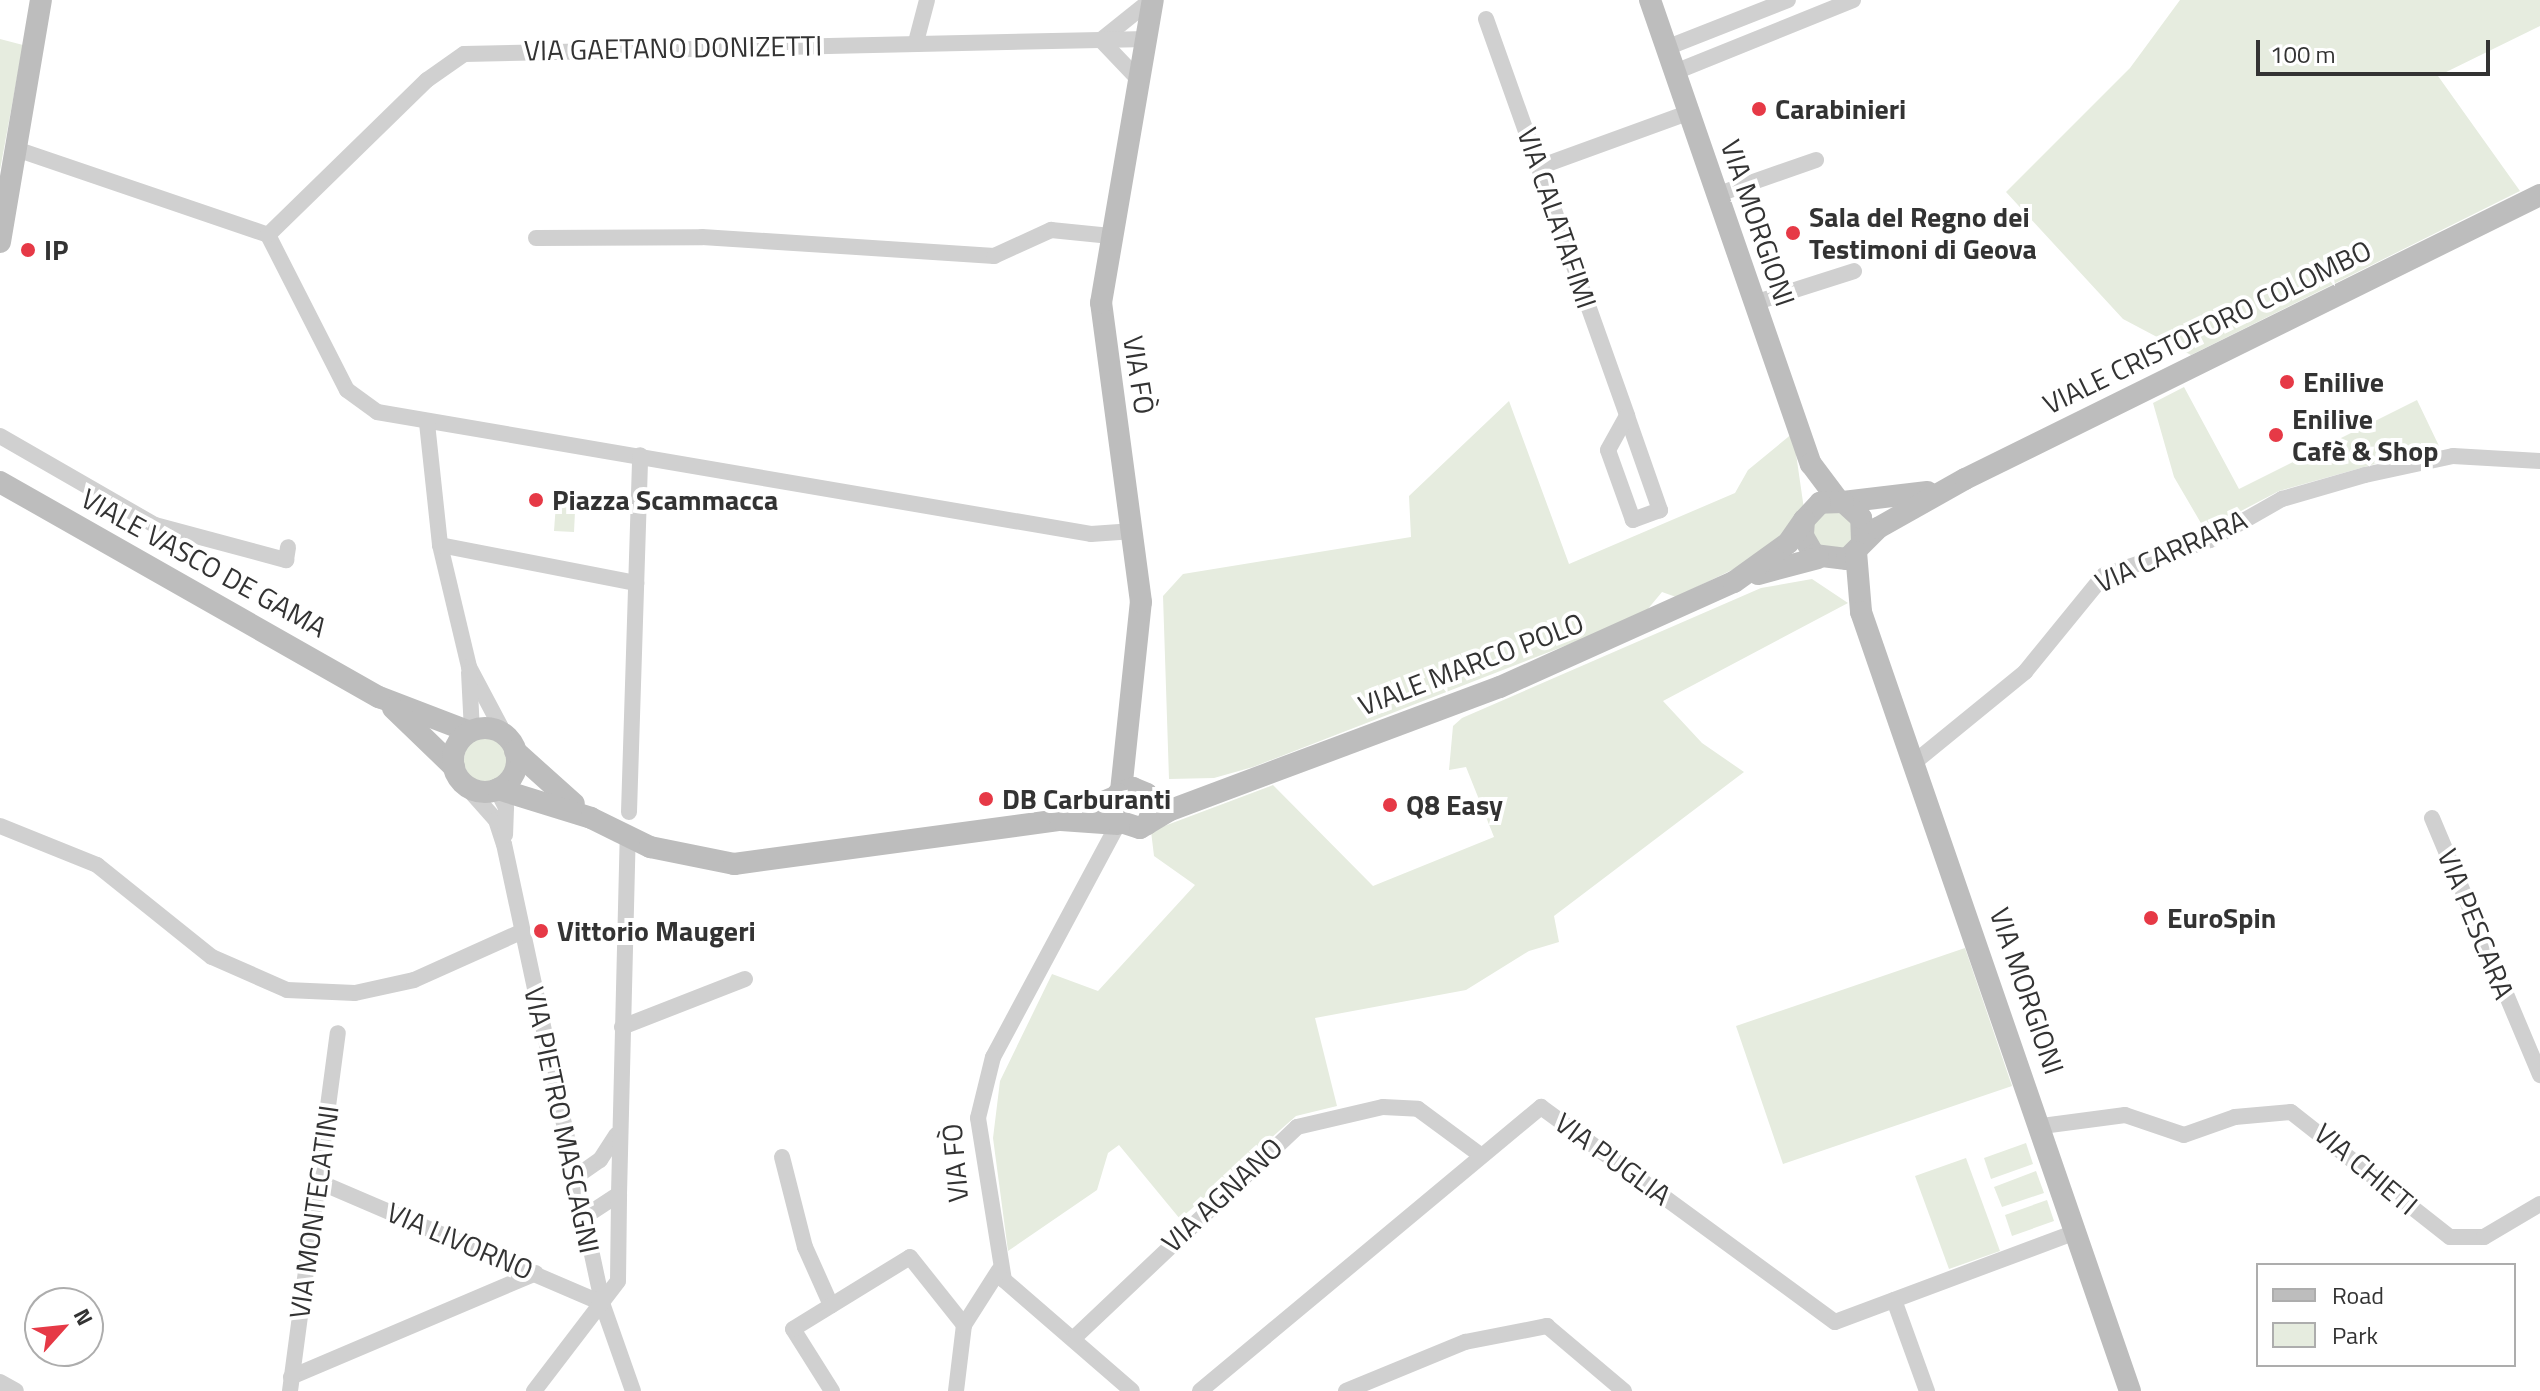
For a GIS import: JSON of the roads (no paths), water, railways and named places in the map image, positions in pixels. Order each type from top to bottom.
[{"type":"main road","points":[[0,242],[41,0]]},
{"type":"main road","name":"VIA FÒ","points":[[1130,792],[1129,762],[1141,602],[1134,531],[1101,339],[1111,236],[1148,39],[1152,0]]},
{"type":"main road","name":"VIA MORGIONI","points":[[1650,0],[1811,464]]},
{"type":"main road","name":"VIALE CRISTOFORO COLOMBO","points":[[1965,479],[2475,231],[2540,195]]},
{"type":"main road","name":"VIALE CRISTOFORO COLOMBO","points":[[2475,231],[2540,205]]},
{"type":"main road","points":[[1811,464],[1840,501],[1861,518],[1861,612]]},
{"type":"main road","points":[[1811,464],[1804,542],[1822,560],[1861,612]]},
{"type":"main road","points":[[1734,582],[1788,543],[1808,515],[1840,501],[1918,495],[1965,479]]},
{"type":"main road","points":[[1734,582],[1822,560],[1859,546],[1965,479]]},
{"type":"main road","name":"VIALE VASCO DE GAMA","points":[[0,482],[379,697]]},
{"type":"main road","name":"VIALE MARCO POLO","points":[[1224,789],[1608,644],[1734,582]]},
{"type":"main road","name":"VIA MORGIONI","points":[[1861,612],[1916,761],[2130,1391]]},
{"type":"main road","points":[[379,697],[471,732],[510,743],[591,818]]},
{"type":"main road","points":[[379,697],[459,775],[591,818],[628,837],[694,859],[774,864],[1060,820],[1130,792],[1224,789]]},
{"type":"main road","points":[[459,775],[455,749],[471,732]]},
{"type":"main road","points":[[498,789],[514,774],[510,743]]},
{"type":"main road","points":[[1060,820],[1132,826],[1224,789]]},
{"type":"main road","points":[[1130,792],[1153,805],[1132,826]]},
{"type":"main road","points":[[1130,792],[1132,826]]},
{"type":"street","points":[[916,42],[927,0]]},
{"type":"street","points":[[1140,81],[1101,40],[1152,0]]},
{"type":"street","points":[[1666,48],[1788,0]]},
{"type":"street","points":[[1675,72],[1853,0]]},
{"type":"street","name":"VIA CALATAFIMI","points":[[1486,19],[1539,167],[1627,416],[1660,510],[1633,520],[1608,450],[1627,416]]},
{"type":"street","name":"VIA GAETANO DONIZETTI","points":[[268,235],[427,80],[464,54],[1148,39]]},
{"type":"street","points":[[1690,39],[1699,63]]},
{"type":"street","points":[[1539,167],[1687,113]]},
{"type":"street","points":[[16,149],[268,235],[347,390],[360,405],[427,423],[640,455],[1091,534],[1134,531]]},
{"type":"street","points":[[1716,195],[1816,160]]},
{"type":"street","points":[[536,238],[702,237],[994,256],[1051,230],[1111,236]]},
{"type":"street","points":[[1754,303],[1854,271]]},
{"type":"street","points":[[427,423],[424,446],[440,545],[469,667],[510,743]]},
{"type":"street","points":[[0,436],[155,525],[286,560],[288,547]]},
{"type":"street","points":[[629,812],[640,455]]},
{"type":"street","name":"VIA CARRARA","points":[[1916,761],[2025,672],[2104,575],[2210,540],[2282,499],[2365,475],[2453,456],[2540,461]]},
{"type":"street","points":[[440,545],[636,583]]},
{"type":"street","points":[[469,667],[467,700],[471,732]]},
{"type":"street","points":[[435,717],[467,700]]},
{"type":"street","points":[[459,775],[496,820],[504,844]]},
{"type":"street","points":[[498,789],[506,808],[504,844]]},
{"type":"street","name":"VIA PESCARA","points":[[2432,818],[2540,1075]]},
{"type":"street","points":[[0,826],[97,865],[212,957],[287,990],[355,993],[414,980],[521,932]]},
{"type":"street","name":"VIA FÒ","points":[[999,1270],[978,1118],[993,1057],[1066,911],[1105,852],[1132,826]]},
{"type":"street","points":[[534,1391],[618,1281],[618,1130],[628,837]]},
{"type":"street","name":"VIA PIETRO MASCAGNI","points":[[504,844],[602,1303],[633,1391]]},
{"type":"street","points":[[622,1027],[745,979]]},
{"type":"street","name":"VIA MONTECATINI","points":[[290,1384],[338,1033]]},
{"type":"street","name":"VIA AGNANO","points":[[1074,1338],[1297,1127],[1383,1107],[1418,1109],[1479,1154]]},
{"type":"street","name":"VIA PUGLIA","points":[[1200,1391],[1479,1154],[1541,1107],[1835,1322],[2076,1232]]},
{"type":"street","name":"VIA CHIETI","points":[[2042,1126],[2125,1115],[2184,1135],[2235,1117],[2291,1112],[2450,1237],[2484,1237],[2540,1202]]},
{"type":"street","points":[[574,1178],[600,1160],[618,1130]]},
{"type":"street","points":[[782,1157],[805,1247],[831,1305]]},
{"type":"street","name":"VIA LIVORNO","points":[[317,1181],[602,1303]]},
{"type":"street","points":[[584,1217],[619,1194]]},
{"type":"street","points":[[832,1391],[793,1329],[910,1257],[964,1325]]},
{"type":"street","points":[[956,1391],[964,1325],[999,1270],[1132,1391]]},
{"type":"street","points":[[290,1384],[536,1273]]},
{"type":"street","points":[[1894,1300],[1927,1391]]},
{"type":"street","points":[[1346,1391],[1465,1342],[1547,1326],[1624,1391]]},
{"type":"street","points":[[0,1382],[16,1391]]},
{"type":"place","name":"Carabinieri","points":[[1759,109]]},
{"type":"place","name":"Sala del Regno dei Testimoni di Geova","points":[[1793,233]]},
{"type":"place","name":"IP","points":[[28,250]]},
{"type":"place","name":"Enilive","points":[[2287,382]]},
{"type":"place","name":"Enilive Cafè & Shop","points":[[2276,435]]},
{"type":"place","name":"Piazza Scammacca","points":[[536,500]]},
{"type":"place","name":"DB Carburanti","points":[[986,799]]},
{"type":"place","name":"Q8 Easy","points":[[1390,805]]},
{"type":"place","name":"EuroSpin","points":[[2151,918]]},
{"type":"place","name":"Vittorio Maugeri","points":[[541,931]]}]
